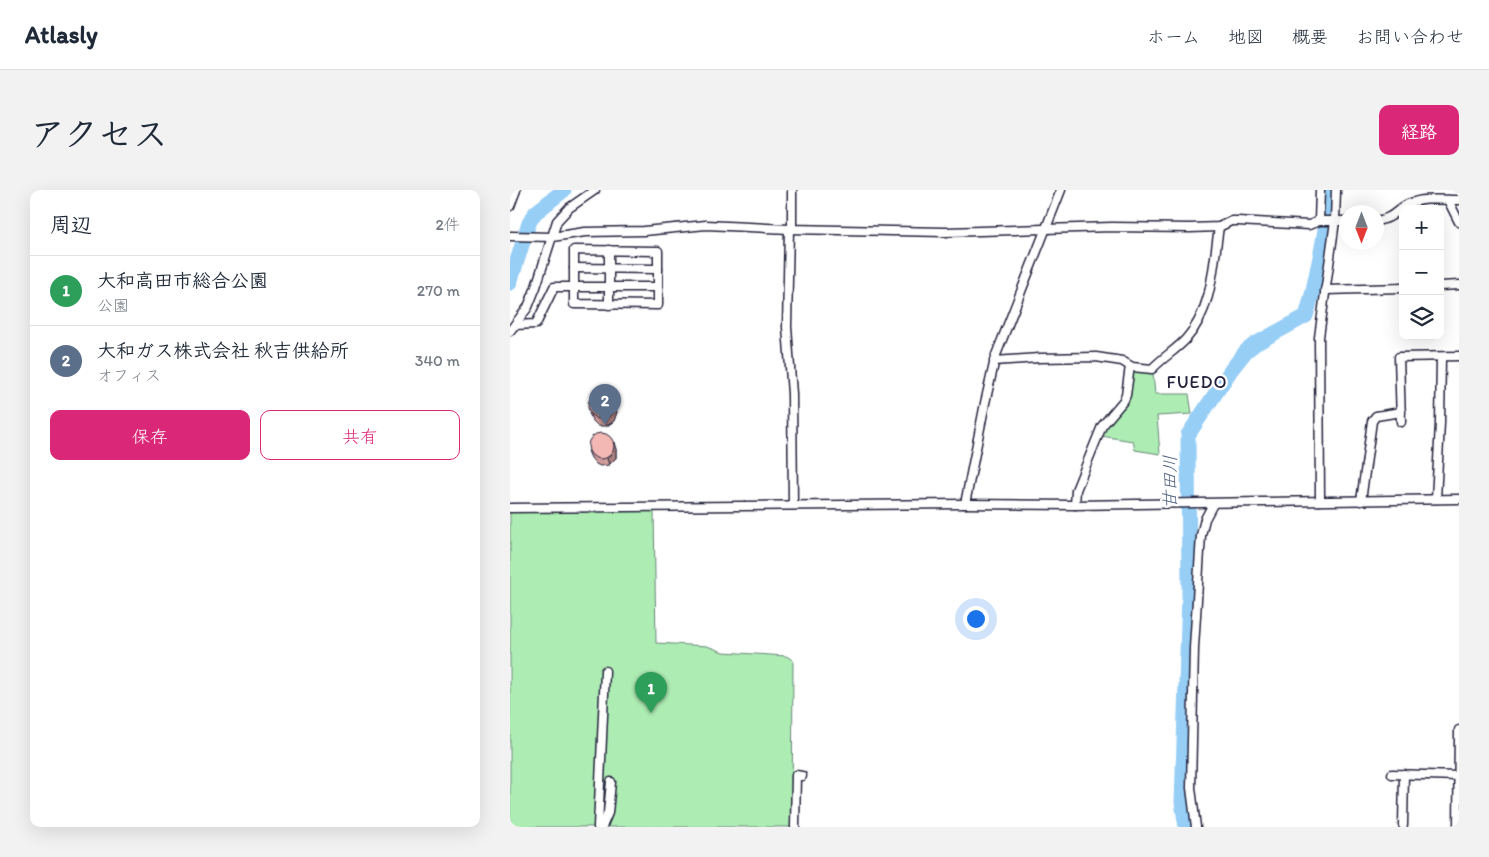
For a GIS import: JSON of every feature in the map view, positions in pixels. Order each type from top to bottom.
[{"type":"street","points":[[510,206],[516,190]]},
{"type":"street","points":[[513,328],[528,307],[536,288],[549,237],[557,221],[562,214],[594,190]]},
{"type":"street","points":[[792,190],[787,327],[792,386],[793,506]]},
{"type":"street","points":[[965,504],[994,361],[1061,190]]},
{"type":"street","points":[[1320,190],[1320,221]]},
{"type":"street","points":[[1320,501],[1319,349],[1336,190]]},
{"type":"street","points":[[1384,219],[1394,215],[1408,204],[1429,199],[1459,200]]},
{"type":"street","points":[[1448,200],[1459,222]]},
{"type":"street","points":[[510,236],[549,237],[585,232],[644,231],[706,224],[790,230],[945,232],[1112,227],[1169,229],[1218,227],[1238,220],[1309,225],[1320,221],[1339,221]]},
{"type":"street","points":[[994,361],[1039,358],[1096,358],[1122,361],[1130,366],[1152,369],[1185,340],[1202,316],[1208,296],[1218,227]]},
{"type":"street","points":[[574,250],[658,250],[658,305],[574,304],[574,268],[574,250]]},
{"type":"street","points":[[609,250],[609,304]]},
{"type":"street","points":[[574,268],[658,269]]},
{"type":"street","points":[[513,328],[536,324],[554,287],[658,286]]},
{"type":"street","points":[[1444,286],[1459,286]]},
{"type":"street","points":[[1325,290],[1399,288]]},
{"type":"street","points":[[1401,422],[1399,358],[1459,356]]},
{"type":"street","points":[[1436,499],[1441,357]]},
{"type":"street","points":[[1075,505],[1076,490],[1102,426],[1124,400],[1130,366]]},
{"type":"street","points":[[1361,500],[1372,421],[1376,416],[1401,412]]},
{"type":"street","points":[[510,508],[1213,504],[1459,498]]},
{"type":"street","points":[[1196,827],[1191,788],[1194,648],[1201,535],[1205,519],[1213,504]]},
{"type":"street","points":[[598,827],[605,671]]},
{"type":"street","points":[[1458,827],[1459,730]]},
{"type":"street","points":[[1392,774],[1458,776]]},
{"type":"street","points":[[1403,825],[1404,774]]},
{"type":"street","points":[[795,827],[796,775],[802,776]]},
{"type":"street","points":[[602,827],[608,813],[612,782]]},
{"type":"green space","points":[[1133,372],[1153,373],[1155,394],[1189,394],[1192,414],[1157,416],[1160,454],[1135,450],[1133,441],[1101,436],[1108,423],[1128,401]]},
{"type":"green space","points":[[654,510],[656,643],[707,646],[723,652],[786,656],[793,660],[792,827],[510,827],[510,512]]},
{"type":"building","points":[[601,393],[610,397],[614,406],[610,415],[601,419],[592,415],[588,406],[592,397]]},
{"type":"building","points":[[601,433],[610,437],[614,446],[610,455],[601,459],[592,455],[588,446],[592,437]]},
{"type":"waterway","points":[[510,283],[529,223],[535,213],[564,190]]},
{"type":"waterway","name":"甘田川","points":[[1186,827],[1182,802],[1189,594],[1188,435],[1231,370],[1246,351],[1255,344],[1306,316],[1323,241],[1329,190]]},
{"type":"place","name":"大和ガス株式会社 秋吉供給所","points":[[605,425]]},
{"type":"place","name":"大和高田市総合公園","points":[[651,713]]},
{"type":"district","name":"FUEDO","points":[[1197,382]]}]
